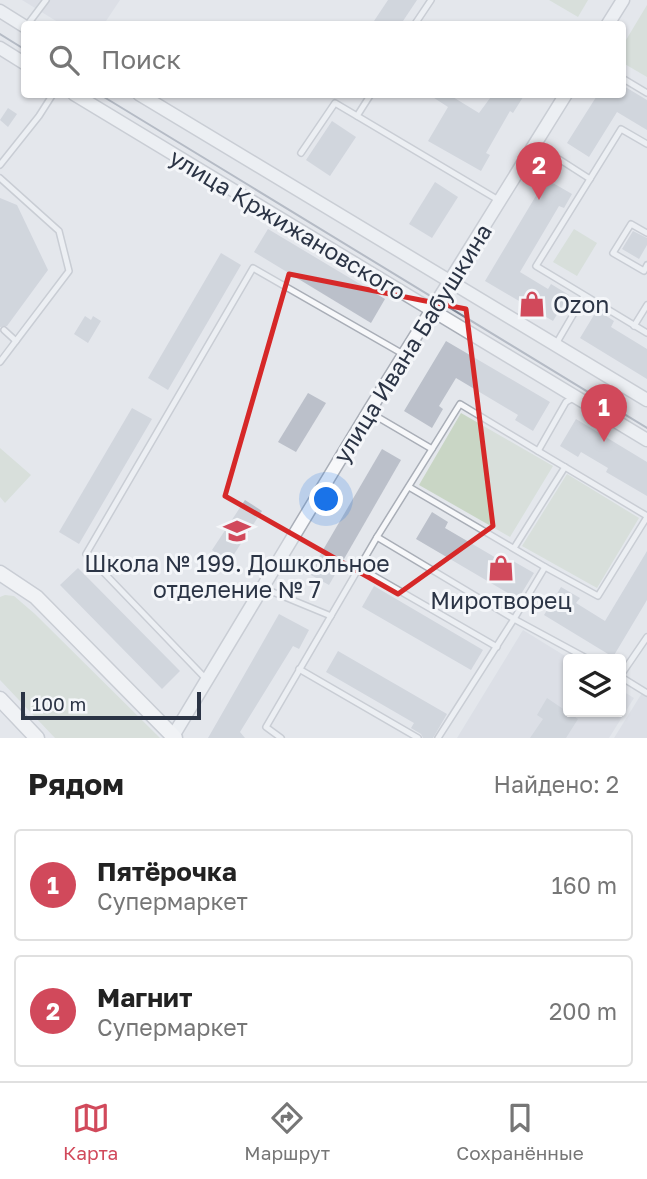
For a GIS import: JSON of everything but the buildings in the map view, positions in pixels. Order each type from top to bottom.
[{"type":"main road","points":[[1,576],[42,602],[174,737]]},
{"type":"main road","points":[[0,699],[37,738]]},
{"type":"street","points":[[610,21],[623,0]]},
{"type":"street","points":[[0,11],[21,22]]},
{"type":"street","points":[[0,48],[21,62]]},
{"type":"street","name":"улица Кржижановского","points":[[81,98],[647,440]]},
{"type":"street","name":"улица Кржижановского","points":[[146,98],[647,400]]},
{"type":"street","name":"улица Ивана Бабушкина","points":[[174,737],[369,411],[564,98]]},
{"type":"lane","points":[[29,21],[46,0]]},
{"type":"lane","points":[[417,21],[431,0]]},
{"type":"lane","points":[[626,80],[647,93]]},
{"type":"lane","points":[[0,165],[39,116],[50,98]]},
{"type":"lane","points":[[357,116],[368,98]]},
{"type":"lane","points":[[301,153],[335,103],[500,201]]},
{"type":"lane","points":[[647,144],[621,129],[536,266],[647,333]]},
{"type":"lane","points":[[535,144],[590,179]]},
{"type":"lane","points":[[0,178],[59,232],[69,271],[0,362]]},
{"type":"lane","points":[[647,233],[631,224],[613,253],[643,271],[647,265]]},
{"type":"lane","points":[[207,680],[86,554],[253,268],[404,355]]},
{"type":"lane","points":[[556,344],[584,296]]},
{"type":"lane","points":[[635,326],[647,305]]},
{"type":"lane","points":[[4,330],[16,341]]},
{"type":"lane","points":[[538,451],[566,402],[576,397]]},
{"type":"lane","points":[[281,738],[266,727],[377,537],[460,404],[647,516],[598,596],[409,487]]},
{"type":"lane","points":[[369,411],[432,449]]},
{"type":"lane","points":[[514,548],[565,467]]},
{"type":"lane","points":[[377,537],[514,619],[579,654]]},
{"type":"lane","points":[[438,738],[545,567]]},
{"type":"lane","points":[[360,568],[497,647]]},
{"type":"lane","points":[[263,588],[331,616]]},
{"type":"lane","points":[[626,669],[647,637]]},
{"type":"lane","points":[[641,648],[647,652]]},
{"type":"lane","points":[[299,669],[418,738]]},
{"type":"lane","points":[[626,679],[647,693]]},
{"type":"highlighted area","points":[[289,274],[466,309],[493,526],[398,594],[225,496]]},
{"type":"shaded area","points":[[22,0],[120,0],[106,21],[56,21]]},
{"type":"shaded area","points":[[523,630],[563,655],[563,717],[622,717],[609,738],[457,738]]},
{"type":"shaded area","points":[[626,693],[634,698],[626,711]]},
{"type":"shaded area","points":[[642,693],[647,696],[647,738],[614,738]]},
{"type":"green space","points":[[549,0],[588,0],[578,17]]},
{"type":"green space","points":[[647,5],[647,77],[626,65],[626,40]]},
{"type":"green space","points":[[574,229],[597,243],[577,276],[553,262]]},
{"type":"green space","points":[[461,413],[553,466],[510,537],[419,485]]},
{"type":"green space","points":[[0,448],[31,475],[5,503],[0,497]]},
{"type":"green space","points":[[567,474],[639,518],[597,588],[522,546]]},
{"type":"green space","points":[[14,596],[35,614],[160,738],[55,738],[0,680],[0,597]]},
{"type":"tram line","points":[[0,34],[21,47]]},
{"type":"tram line","points":[[106,98],[647,428]]},
{"type":"place","name":"Магнит","points":[[539,200]]},
{"type":"place","name":"Ozon","points":[[532,304]]},
{"type":"place","name":"Пятёрочка","points":[[604,442]]},
{"type":"place","name":"Школа № 199. Дошкольное отделение № 7","points":[[237,531]]},
{"type":"place","name":"Миротворец","points":[[501,568]]}]
